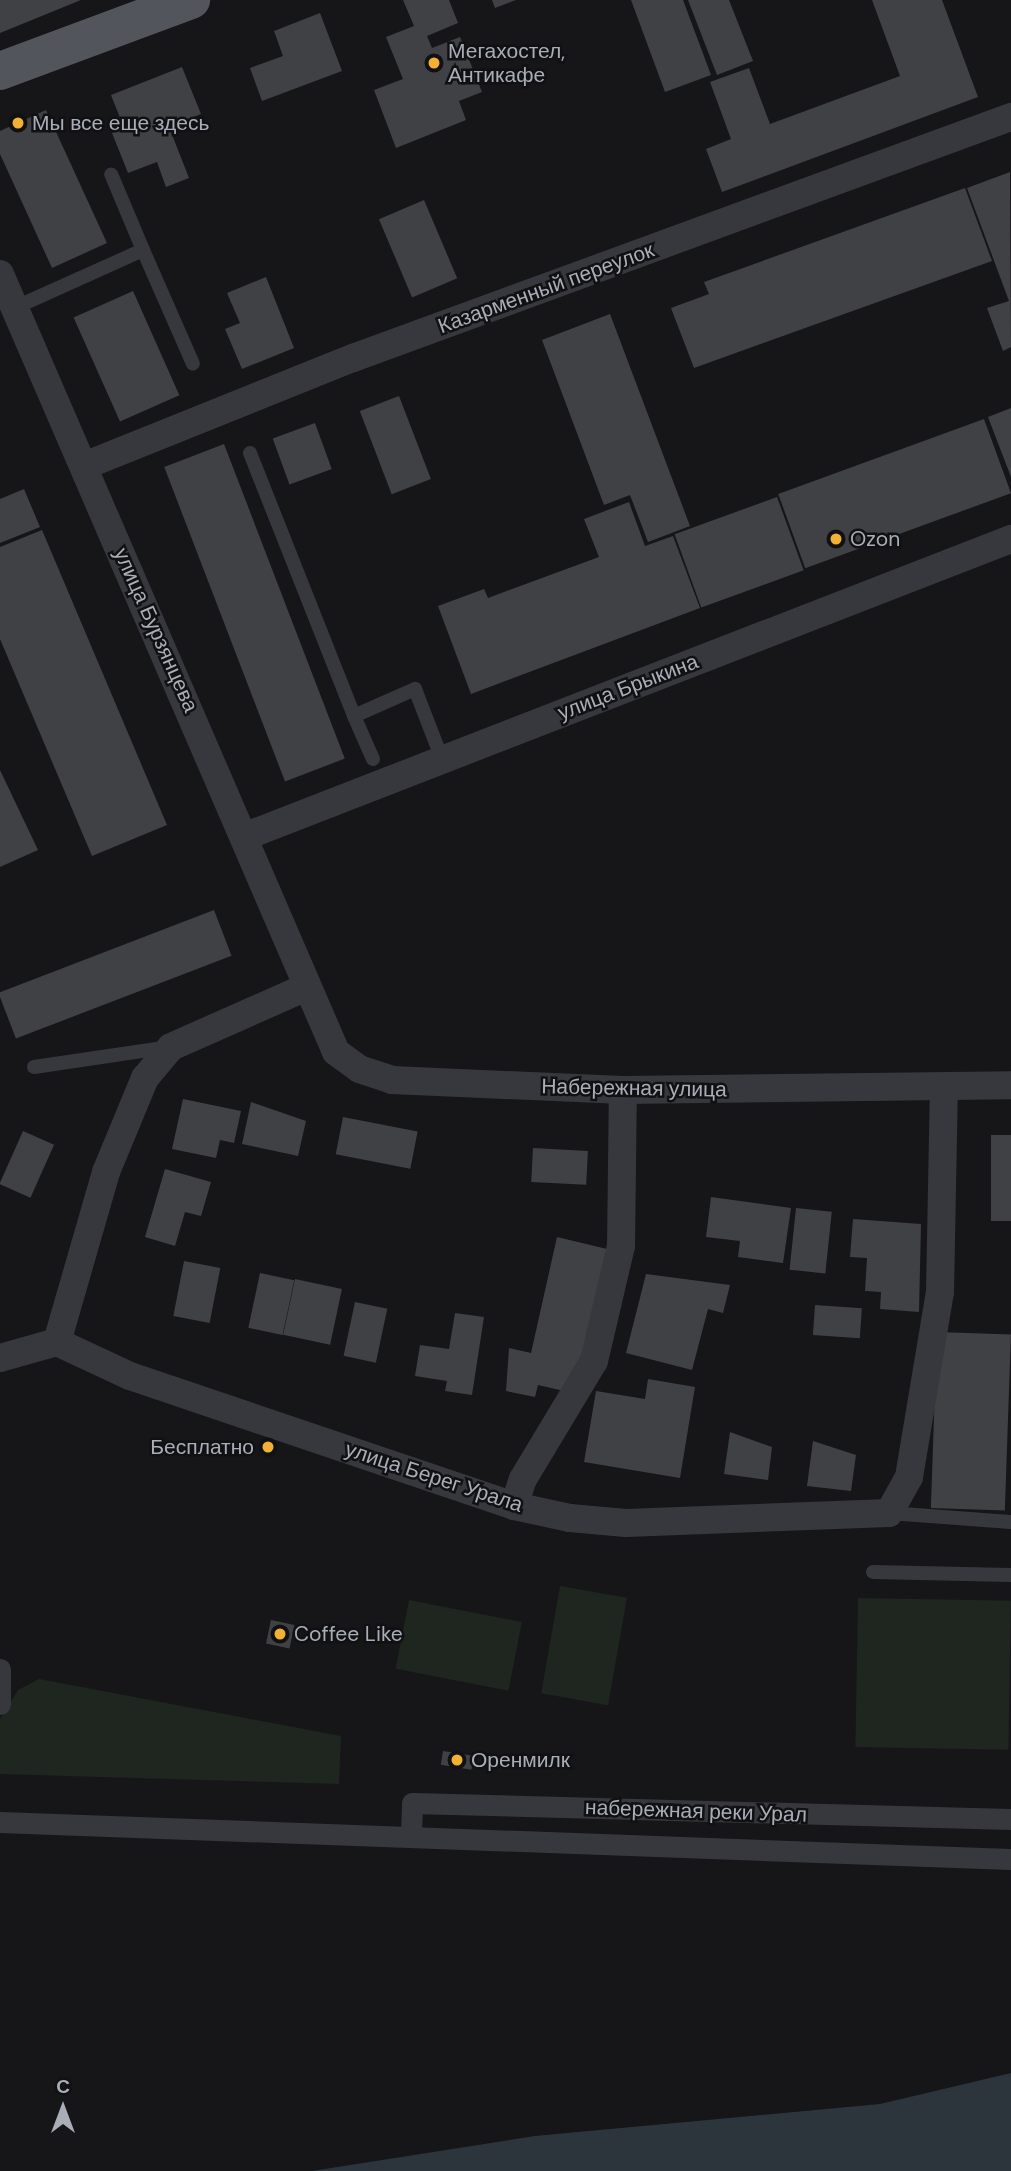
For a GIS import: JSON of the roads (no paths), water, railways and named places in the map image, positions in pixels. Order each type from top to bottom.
[{"type":"main road","points":[[0,71],[191,0]]},
{"type":"street","name":"Казарменный переулок","points":[[84,466],[341,362],[1011,117]]},
{"type":"street","name":"улица Бурзянцева","points":[[0,274],[246,836],[304,988]]},
{"type":"street","name":"улица Брыкина","points":[[246,836],[1011,539]]},
{"type":"street","points":[[0,1358],[57,1342],[106,1172],[145,1078],[171,1047],[304,988]]},
{"type":"street","name":"Набережная улица","points":[[304,988],[336,1052],[359,1069],[392,1080],[623,1090],[1011,1085]]},
{"type":"street","points":[[889,1513],[909,1477],[940,1292],[944,1087]]},
{"type":"street","points":[[514,1506],[523,1479],[594,1361],[621,1246],[623,1090]]},
{"type":"street","name":"улица Берег Урала","points":[[57,1342],[130,1376],[514,1506],[625,1523],[889,1513]]},
{"type":"street","points":[[0,1669],[0,1704]]},
{"type":"street","name":"набережная реки Урал","points":[[411,1834],[412,1803],[1011,1819]]},
{"type":"street","name":"набережная реки Урал","points":[[0,1822],[411,1834],[1011,1859]]},
{"type":"lane","points":[[111,174],[193,364]]},
{"type":"lane","points":[[14,308],[143,250]]},
{"type":"lane","points":[[250,453],[373,759]]},
{"type":"lane","points":[[354,716],[415,689],[442,759]]},
{"type":"lane","points":[[34,1067],[171,1047]]},
{"type":"lane","points":[[889,1513],[1011,1522]]},
{"type":"lane","points":[[873,1572],[1011,1575]]},
{"type":"place","name":"Мегахостел, Антикафе","points":[[434,63]]},
{"type":"place","name":"Мы все еще здесь","points":[[18,123]]},
{"type":"place","name":"Ozon","points":[[836,539]]},
{"type":"place","name":"Бесплатно","points":[[268,1447]]},
{"type":"place","name":"Coffee Like","points":[[280,1634]]},
{"type":"place","name":"Оренмилк","points":[[457,1760]]}]
